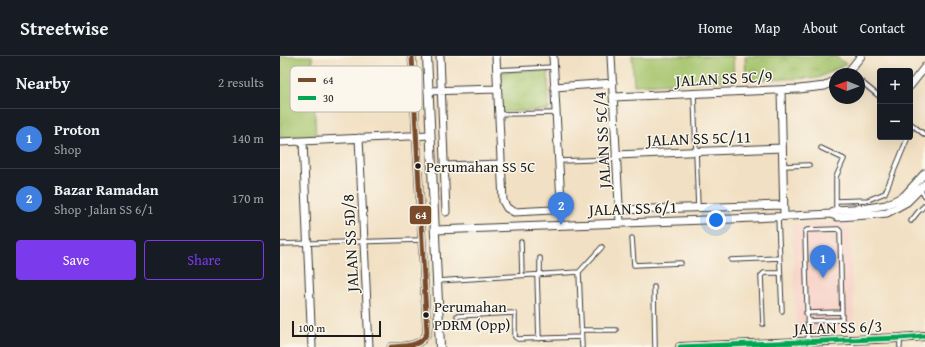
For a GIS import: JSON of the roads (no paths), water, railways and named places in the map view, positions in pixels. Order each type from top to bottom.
[{"type":"street","points":[[412,56],[412,66]]},
{"type":"street","points":[[427,56],[440,347]]},
{"type":"street","points":[[440,56],[446,212]]},
{"type":"street","points":[[496,56],[503,201],[507,208],[514,212],[552,210],[558,207],[561,202],[553,56]]},
{"type":"street","name":"JALAN SS 5C/4","points":[[611,56],[620,223]]},
{"type":"street","points":[[852,68],[861,56]]},
{"type":"street","points":[[913,82],[925,67]]},
{"type":"street","points":[[554,87],[613,83]]},
{"type":"street","name":"JALAN SS 5C/9","points":[[613,97],[781,90],[821,86],[829,83]]},
{"type":"street","points":[[428,91],[497,89]]},
{"type":"street","points":[[781,90],[783,204],[781,217]]},
{"type":"street","points":[[391,347],[416,345],[422,342],[426,333],[415,112]]},
{"type":"street","points":[[280,142],[430,135]]},
{"type":"street","name":"JALAN SS 5D/8","points":[[359,138],[369,347]]},
{"type":"street","points":[[303,141],[312,347]]},
{"type":"street","name":"JALAN SS 5C/11","points":[[616,157],[782,148]]},
{"type":"street","points":[[445,166],[501,164]]},
{"type":"street","name":"JALAN SS 6/1","points":[[435,230],[781,217],[834,212],[838,217],[868,215],[887,212],[907,202],[921,188],[925,173]]},
{"type":"street","points":[[619,210],[783,204]]},
{"type":"street","name":"JALAN SS 6/3","points":[[680,347],[784,345],[808,342],[863,343],[925,336]]},
{"type":"lane","points":[[496,70],[553,67]]},
{"type":"lane","points":[[865,85],[877,95]]},
{"type":"lane","points":[[694,94],[698,208]]},
{"type":"lane","points":[[499,114],[556,113]]},
{"type":"lane","points":[[913,126],[925,135]]},
{"type":"lane","points":[[836,200],[868,200],[885,193],[907,140]]},
{"type":"lane","points":[[821,148],[844,159],[836,177],[836,200],[834,212]]},
{"type":"lane","points":[[560,162],[616,157]]},
{"type":"lane","points":[[782,166],[809,165]]},
{"type":"lane","points":[[911,221],[925,205]]},
{"type":"lane","points":[[781,217],[779,258],[782,311]]},
{"type":"lane","points":[[808,321],[842,319],[840,231],[838,229],[806,230],[805,232],[808,342]]},
{"type":"lane","points":[[632,238],[634,265],[681,263]]},
{"type":"lane","points":[[280,244],[422,240]]},
{"type":"lane","points":[[521,242],[522,276]]},
{"type":"lane","points":[[437,281],[579,272],[602,247]]},
{"type":"lane","points":[[539,338],[538,275],[540,258]]},
{"type":"lane","points":[[731,260],[779,258]]},
{"type":"lane","points":[[579,272],[582,347]]},
{"type":"lane","points":[[763,324],[761,276],[764,273],[780,272]]},
{"type":"lane","points":[[654,287],[655,347]]},
{"type":"lane","points":[[457,316],[512,312],[515,317],[516,339],[581,337]]},
{"type":"lane","points":[[806,312],[842,312]]},
{"type":"lane","points":[[581,330],[616,330]]},
{"type":"lane","points":[[900,338],[900,347]]},
{"type":"place","name":"Perumahan SS 5C","points":[[418,166]]},
{"type":"place","name":"Bazar Ramadan","points":[[561,225]]},
{"type":"place","name":"Proton","points":[[823,278]]},
{"type":"place","name":"Perumahan PDRM (Opp)","points":[[426,315]]}]
